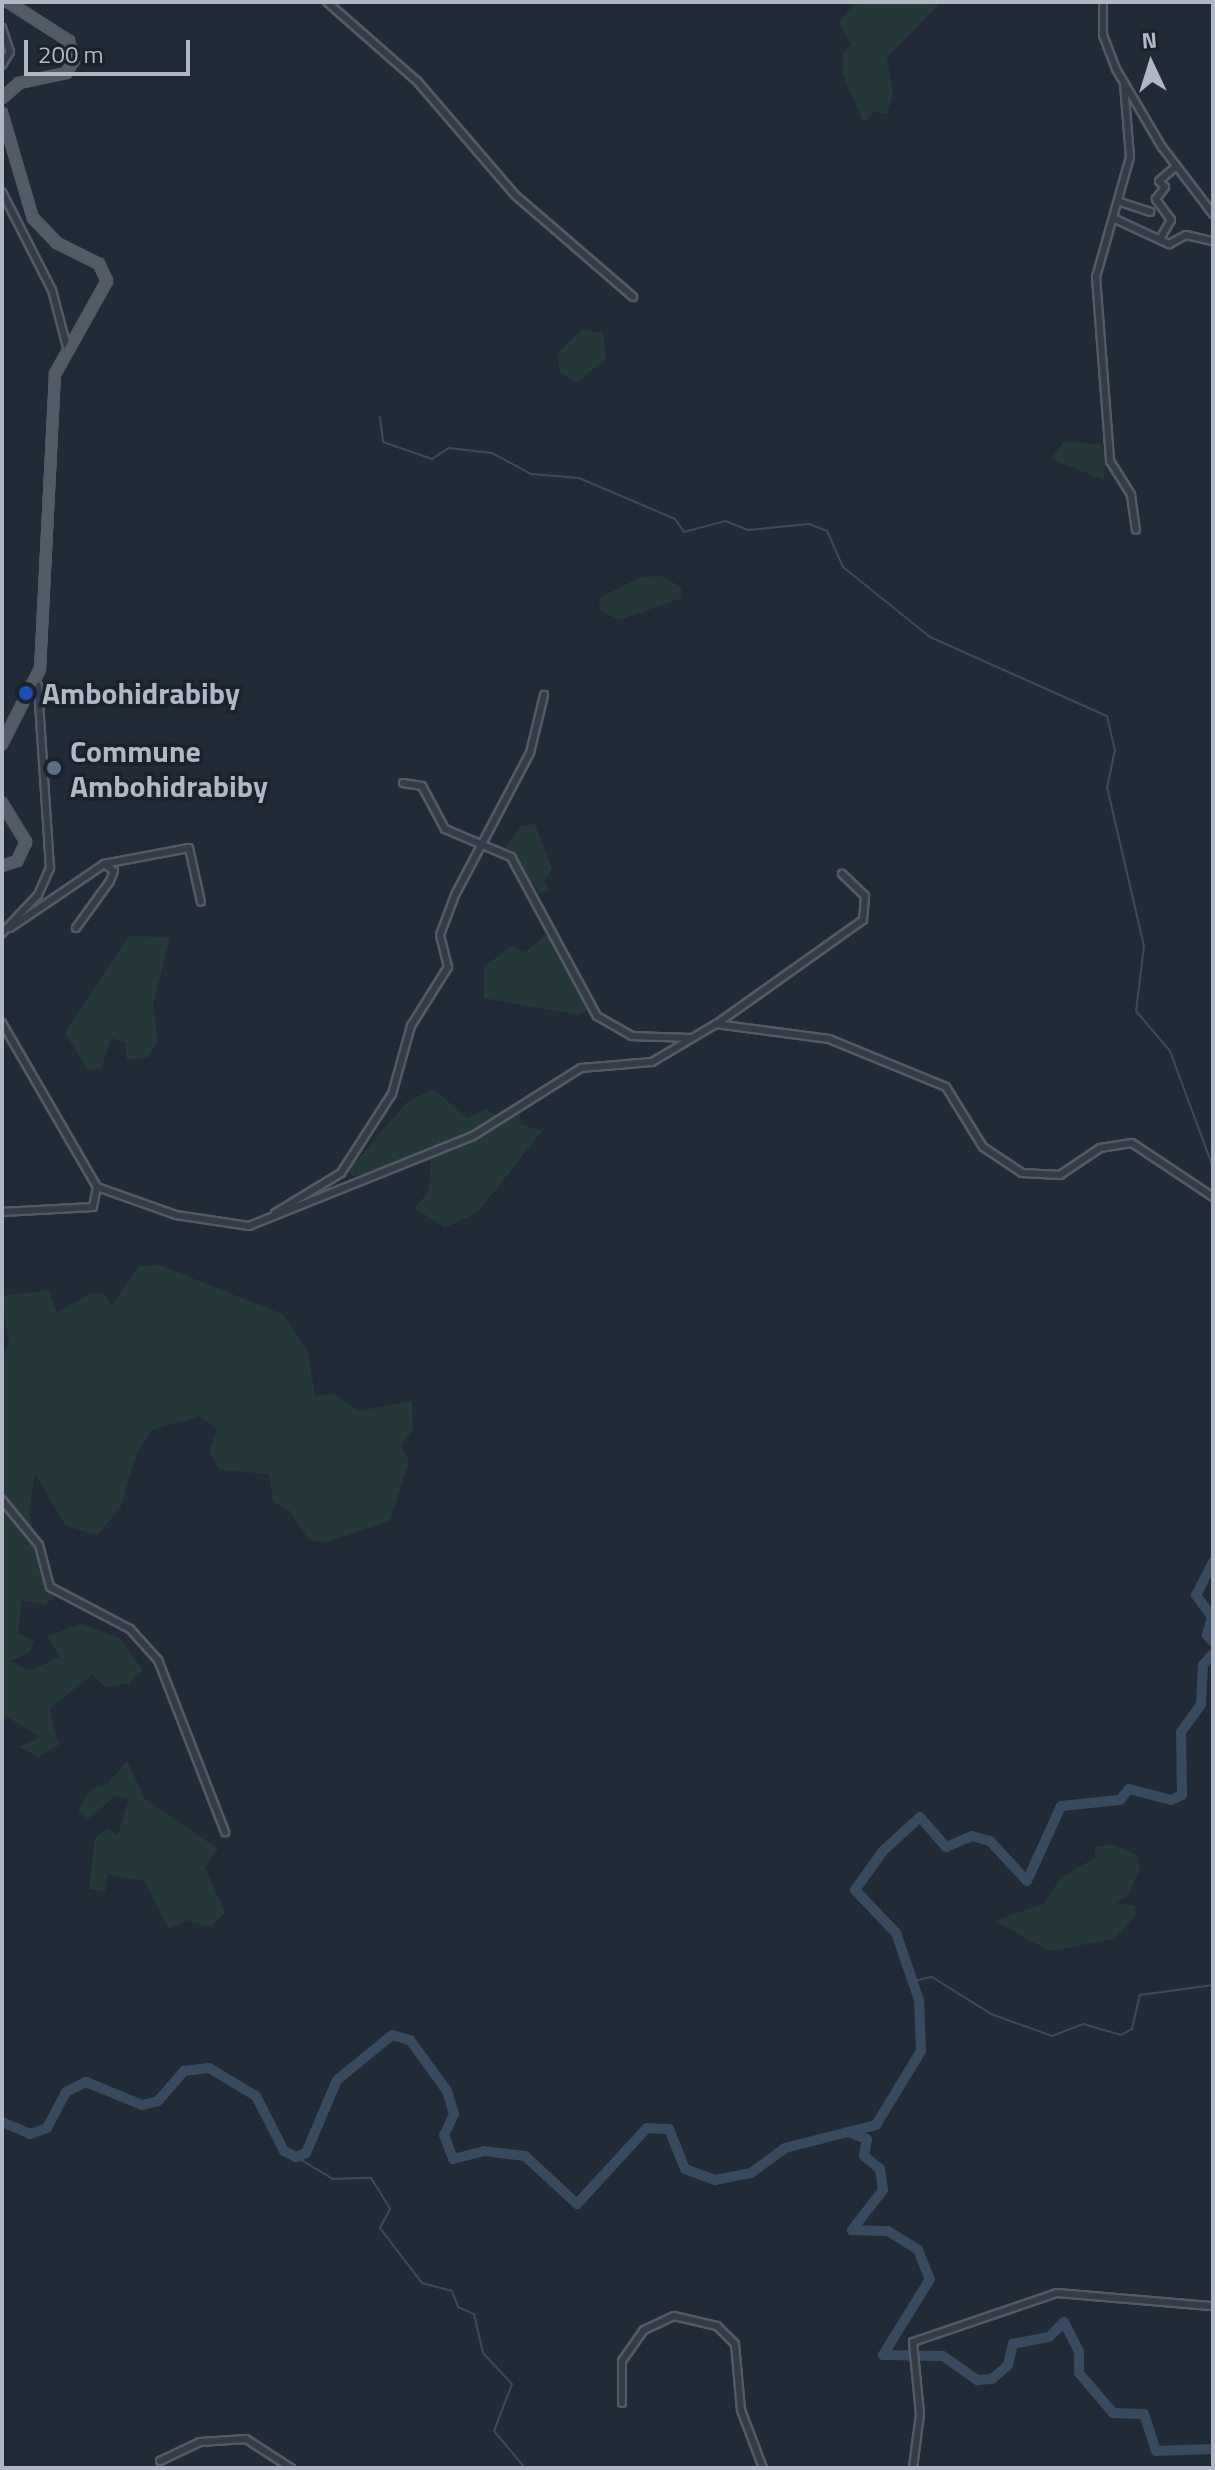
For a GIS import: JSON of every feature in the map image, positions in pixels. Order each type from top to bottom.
[{"type":"main road","points":[[2,98],[19,83],[66,73],[74,60],[69,41],[8,2]]},
{"type":"main road","points":[[2,113],[33,218],[106,276],[67,347],[49,402],[38,685],[2,744]]},
{"type":"main road","points":[[2,803],[26,842],[17,861],[2,866]]},
{"type":"street","points":[[327,2],[417,81],[515,195],[633,297]]},
{"type":"street","points":[[1103,2],[1103,35],[1124,84],[1176,166],[1213,214]]},
{"type":"street","points":[[2,28],[10,52],[2,65]]},
{"type":"street","points":[[1124,84],[1130,157],[1120,202],[1096,277],[1110,461],[1131,495],[1136,530]]},
{"type":"street","points":[[1160,239],[1171,220],[1156,199],[1165,187],[1159,181],[1176,166]]},
{"type":"street","points":[[2,192],[52,290],[67,347]]},
{"type":"street","points":[[1120,202],[1150,212]]},
{"type":"street","points":[[1115,219],[1160,239],[1213,241]]},
{"type":"street","points":[[4,931],[50,868],[38,685]]},
{"type":"street","points":[[262,1220],[341,1173],[378,1119],[415,1017],[448,967],[440,935],[481,842],[530,753],[544,695]]},
{"type":"street","points":[[403,783],[422,786],[445,829],[511,857],[597,1016],[632,1036],[689,1038]]},
{"type":"street","points":[[4,931],[104,864],[189,848],[201,902]]},
{"type":"street","points":[[76,928],[110,881],[114,871],[104,864]]},
{"type":"street","points":[[2,1023],[97,1187],[176,1215],[249,1226],[473,1136],[581,1068],[652,1062],[716,1024],[863,920],[865,896],[842,874]]},
{"type":"street","points":[[716,1024],[829,1039],[906,1067],[946,1087],[983,1147],[1022,1173],[1060,1175],[1100,1148],[1132,1143],[1213,1197]]},
{"type":"street","points":[[2,1212],[93,1207],[97,1187]]},
{"type":"street","points":[[2,1500],[39,1545],[50,1587],[130,1629],[158,1660],[225,1832]]},
{"type":"street","points":[[913,2468],[920,2414],[912,2352],[948,2325],[1057,2293],[1213,2306]]},
{"type":"street","points":[[622,2403],[622,2361],[644,2330],[674,2316],[717,2326],[735,2344],[741,2410],[763,2468]]},
{"type":"street","points":[[160,2461],[200,2442],[246,2439],[291,2468]]},
{"type":"green space","points":[[859,2],[941,2],[887,57],[893,95],[887,114],[873,111],[864,123],[843,75],[843,53],[851,45],[839,21]]},
{"type":"green space","points":[[582,329],[603,333],[606,359],[576,383],[560,372],[557,354]]},
{"type":"green space","points":[[1063,442],[1099,444],[1106,451],[1104,480],[1051,459]]},
{"type":"green space","points":[[662,576],[681,587],[682,598],[619,620],[600,610],[599,598],[641,577]]},
{"type":"green space","points":[[535,824],[552,869],[544,880],[550,891],[540,893],[505,848],[521,826]]},
{"type":"green space","points":[[546,934],[587,1010],[579,1015],[484,998],[484,966],[511,947],[526,952]]},
{"type":"green space","points":[[129,936],[170,937],[153,1005],[158,1040],[149,1057],[127,1060],[125,1042],[111,1038],[102,1067],[89,1071],[65,1033]]},
{"type":"green space","points":[[434,1089],[467,1118],[486,1109],[497,1116],[520,1110],[520,1124],[542,1131],[478,1212],[445,1228],[415,1208],[429,1191],[431,1161],[352,1176],[348,1171],[408,1101]]},
{"type":"green space","points":[[159,1265],[282,1314],[308,1351],[315,1396],[335,1394],[359,1411],[412,1401],[413,1430],[401,1445],[409,1461],[390,1521],[325,1542],[309,1540],[289,1510],[273,1502],[269,1474],[220,1470],[209,1453],[217,1430],[200,1416],[152,1430],[137,1452],[120,1509],[97,1535],[66,1526],[35,1473],[29,1515],[53,1598],[45,1605],[22,1600],[18,1633],[34,1640],[30,1652],[11,1661],[29,1671],[60,1657],[46,1636],[82,1624],[119,1638],[143,1670],[128,1684],[105,1687],[92,1675],[49,1709],[59,1745],[38,1757],[19,1747],[40,1737],[2,1714],[2,1360],[9,1344],[2,1296],[49,1290],[57,1313],[91,1293],[104,1294],[111,1306],[139,1266]]},
{"type":"green space","points":[[127,1761],[145,1799],[218,1849],[205,1868],[225,1912],[211,1927],[186,1920],[169,1929],[145,1881],[108,1874],[105,1892],[89,1889],[95,1838],[108,1828],[118,1835],[129,1798],[115,1796],[87,1820],[78,1811],[91,1789],[106,1785]]},
{"type":"green space","points":[[1113,1844],[1138,1856],[1139,1871],[1127,1897],[1114,1903],[1135,1906],[1136,1915],[1114,1939],[1050,1951],[994,1921],[1043,1904],[1060,1879],[1096,1857],[1094,1847]]},
{"type":"waterway","points":[[380,417],[383,442],[432,459],[449,448],[492,453],[531,474],[579,478],[675,519],[684,532],[725,521],[748,530],[809,524],[827,531],[843,567],[930,637],[1107,716],[1115,750],[1107,787],[1144,946],[1136,1011],[1170,1051],[1213,1167]]},
{"type":"waterway","points":[[1213,1562],[1196,1595],[1212,1617],[1207,1635],[1213,1642]]},
{"type":"waterway","points":[[2,2122],[30,2134],[47,2128],[66,2092],[86,2082],[142,2105],[158,2101],[184,2071],[209,2068],[256,2096],[284,2151],[296,2157],[306,2153],[337,2080],[392,2035],[410,2040],[447,2091],[454,2114],[444,2135],[453,2159],[484,2151],[525,2156],[577,2204],[647,2128],[669,2129],[685,2169],[715,2180],[751,2173],[785,2148],[876,2125],[921,2051],[919,2000],[896,1933],[855,1890],[883,1851],[920,1817],[946,1847],[972,1836],[990,1841],[1027,1881],[1061,1806],[1120,1800],[1129,1789],[1171,1800],[1182,1795],[1181,1732],[1201,1704],[1203,1665],[1213,1654]]},
{"type":"waterway","points":[[914,1981],[932,1977],[991,2014],[1052,2036],[1083,2024],[1121,2035],[1132,2029],[1140,1995],[1213,1985]]},
{"type":"waterway","points":[[851,2133],[867,2139],[864,2156],[880,2169],[883,2190],[852,2230],[888,2231],[918,2250],[930,2279],[883,2355],[943,2356],[977,2380],[992,2379],[1008,2365],[1013,2344],[1049,2337],[1064,2322],[1079,2351],[1079,2373],[1113,2413],[1144,2414],[1156,2451],[1213,2449]]},
{"type":"waterway","points":[[296,2157],[333,2179],[371,2178],[390,2209],[380,2228],[422,2283],[452,2291],[458,2307],[474,2314],[483,2353],[512,2384],[494,2431],[525,2468]]},
{"type":"place","name":"Ambohidrabiby","points":[[26,693]]},
{"type":"place","name":"Commune Ambohidrabiby","points":[[54,768]]}]
